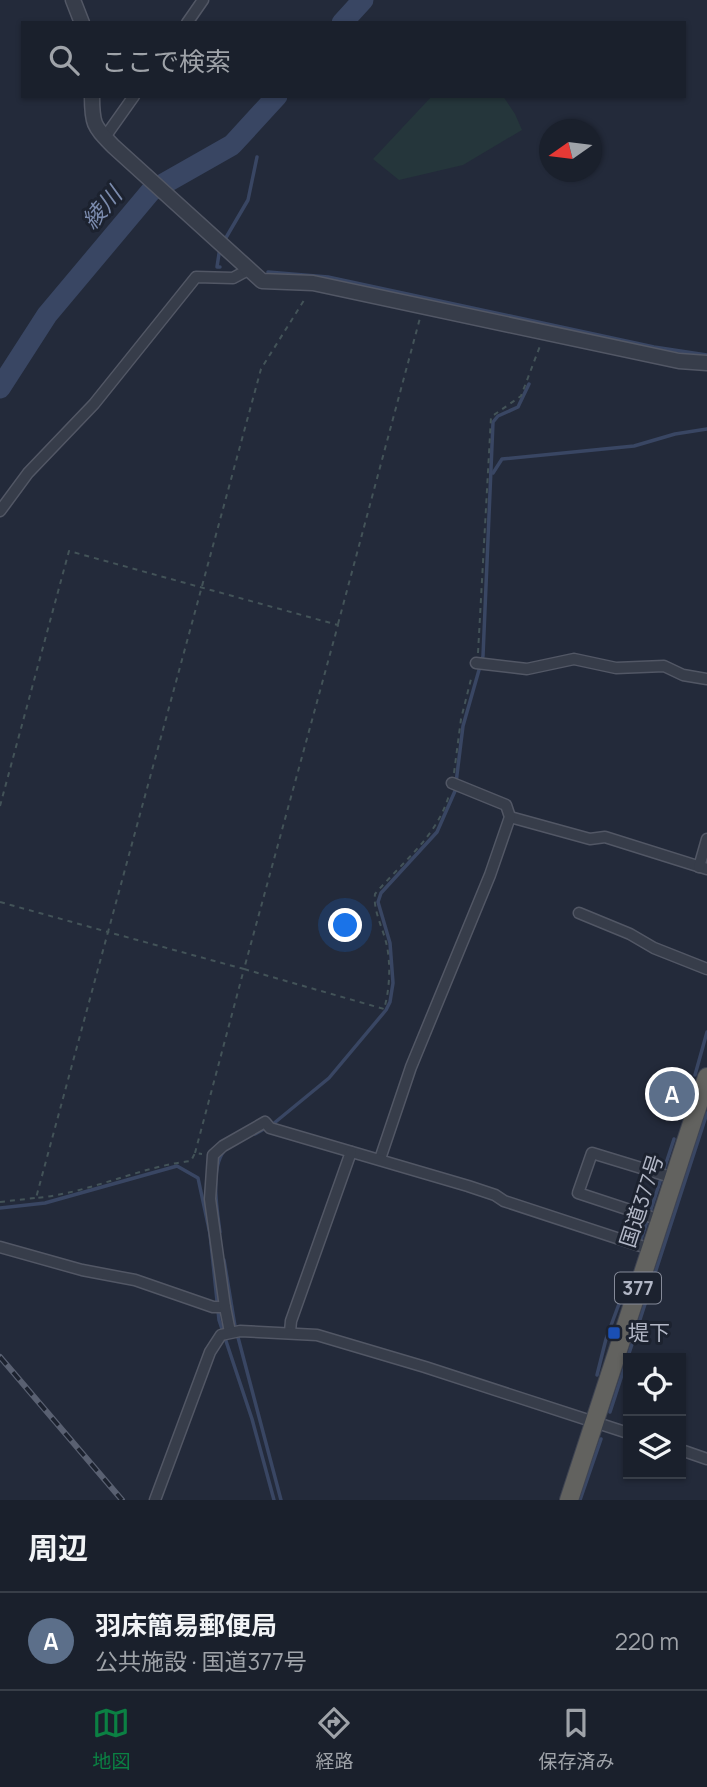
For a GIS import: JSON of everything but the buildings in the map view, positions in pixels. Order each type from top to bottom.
[{"type":"highway","name":"国道377号","points":[[569,1500],[650,1249],[652,1217],[665,1176],[707,1077]]},
{"type":"street","points":[[74,0],[81,21]]},
{"type":"street","points":[[188,21],[203,0]]},
{"type":"street","points":[[92,98],[92,114],[96,128],[109,142],[262,281],[313,284],[679,361],[707,363]]},
{"type":"street","points":[[109,142],[133,98]]},
{"type":"street","points":[[0,511],[28,472],[94,404],[195,277],[233,278],[246,266]]},
{"type":"street","points":[[480,663],[527,669],[574,659],[616,668],[664,666],[683,675],[707,679]]},
{"type":"street","points":[[380,1159],[411,1067],[491,876],[510,817],[506,805],[455,784]]},
{"type":"street","points":[[510,817],[590,839],[605,837],[703,868],[707,839]]},
{"type":"street","points":[[579,913],[707,969]]},
{"type":"street","points":[[230,1333],[219,1307],[210,1199],[213,1155],[223,1146],[265,1122],[269,1126],[495,1195],[504,1201],[650,1249]]},
{"type":"street","points":[[290,1332],[291,1321],[351,1152]]},
{"type":"street","points":[[652,1217],[578,1193],[592,1153],[665,1176]]},
{"type":"street","points":[[0,1247],[90,1272],[135,1280],[219,1307]]},
{"type":"street","points":[[155,1500],[210,1352],[230,1333],[290,1332],[317,1335],[623,1431]]},
{"type":"street","points":[[686,1452],[707,1459]]},
{"type":"path","points":[[36,1198],[261,369],[313,284]]},
{"type":"path","points":[[0,1202],[93,1188],[166,1164],[191,1161],[195,1153],[423,307]]},
{"type":"path","points":[[0,902],[384,1009],[387,998],[387,945],[374,902],[375,894],[434,829],[455,784],[461,719],[480,663],[491,417],[521,396],[545,332]]},
{"type":"path","points":[[0,806],[69,551],[338,625]]},
{"type":"path","points":[[195,1153],[213,1155]]},
{"type":"shaded area","points":[[430,98],[504,98],[522,130],[463,165],[399,180],[373,159]]},
{"type":"waterway","name":"綾川","points":[[344,21],[363,0]]},
{"type":"waterway","name":"綾川","points":[[0,388],[47,315],[151,191],[232,145],[275,98]]},
{"type":"waterway","points":[[224,241],[248,200],[257,157]]},
{"type":"waterway","points":[[220,247],[217,267],[220,267]]},
{"type":"waterway","points":[[268,272],[328,277],[654,347],[707,355]]},
{"type":"waterway","points":[[255,1134],[273,1124],[329,1078],[390,1002],[393,983],[390,943],[378,902],[381,893],[437,832],[455,791],[463,726],[483,656],[493,422],[498,416],[518,407],[529,384]]},
{"type":"waterway","points":[[493,473],[502,459],[634,446],[675,434],[707,429]]},
{"type":"waterway","points":[[695,1075],[707,1032]]},
{"type":"waterway","points":[[610,1412],[707,1113]]},
{"type":"waterway","points":[[641,1240],[674,1139]]},
{"type":"waterway","points":[[220,1232],[216,1179],[224,1151]]},
{"type":"waterway","points":[[0,1208],[45,1203],[177,1166],[198,1178],[210,1234],[219,1320],[252,1419],[274,1500]]},
{"type":"waterway","points":[[224,1260],[235,1326],[281,1500]]},
{"type":"waterway","points":[[597,1375],[606,1339],[626,1285]]},
{"type":"waterway","points":[[580,1500],[601,1439]]},
{"type":"railway","points":[[0,1357],[122,1500]]},
{"type":"place","name":"羽床簡易郵便局","points":[[672,1094]]},
{"type":"place","name":"堤下","points":[[614,1333]]}]
